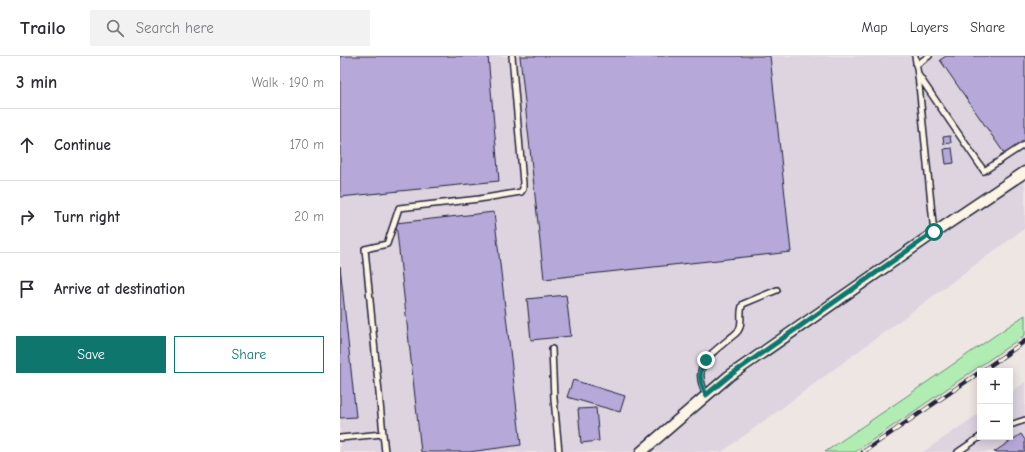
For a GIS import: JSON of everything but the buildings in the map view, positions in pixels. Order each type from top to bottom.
[{"type":"street","points":[[641,452],[729,376],[934,232],[1025,172]]},
{"type":"lane","points":[[385,452],[365,249],[387,244],[399,208],[479,199],[521,192],[523,189],[523,183],[512,56]]},
{"type":"lane","points":[[915,56],[934,232]]},
{"type":"lane","points":[[916,65],[929,56]]},
{"type":"lane","points":[[918,75],[984,171],[1025,144]]},
{"type":"lane","points":[[706,395],[700,377],[701,367],[718,348],[738,331],[741,324],[740,311],[743,304],[777,290]]},
{"type":"lane","points":[[552,349],[554,399],[559,452]]},
{"type":"lane","points":[[1013,424],[1025,420]]},
{"type":"lane","points":[[340,438],[383,434]]},
{"type":"lane","points":[[958,452],[977,439]]},
{"type":"shaded area","points":[[340,56],[1025,56],[1025,228],[722,452],[340,452]]},
{"type":"shaded area","points":[[1025,382],[1025,452],[923,452],[977,415],[977,440],[1013,440],[1013,391]]},
{"type":"green space","points":[[1025,315],[1025,335],[855,452],[825,452]]},
{"type":"railway","points":[[986,368],[1025,341]]},
{"type":"railway","points":[[863,452],[977,374]]},
{"type":"route","points":[[706,360],[701,367],[700,377],[706,395],[729,376],[934,232]]}]
